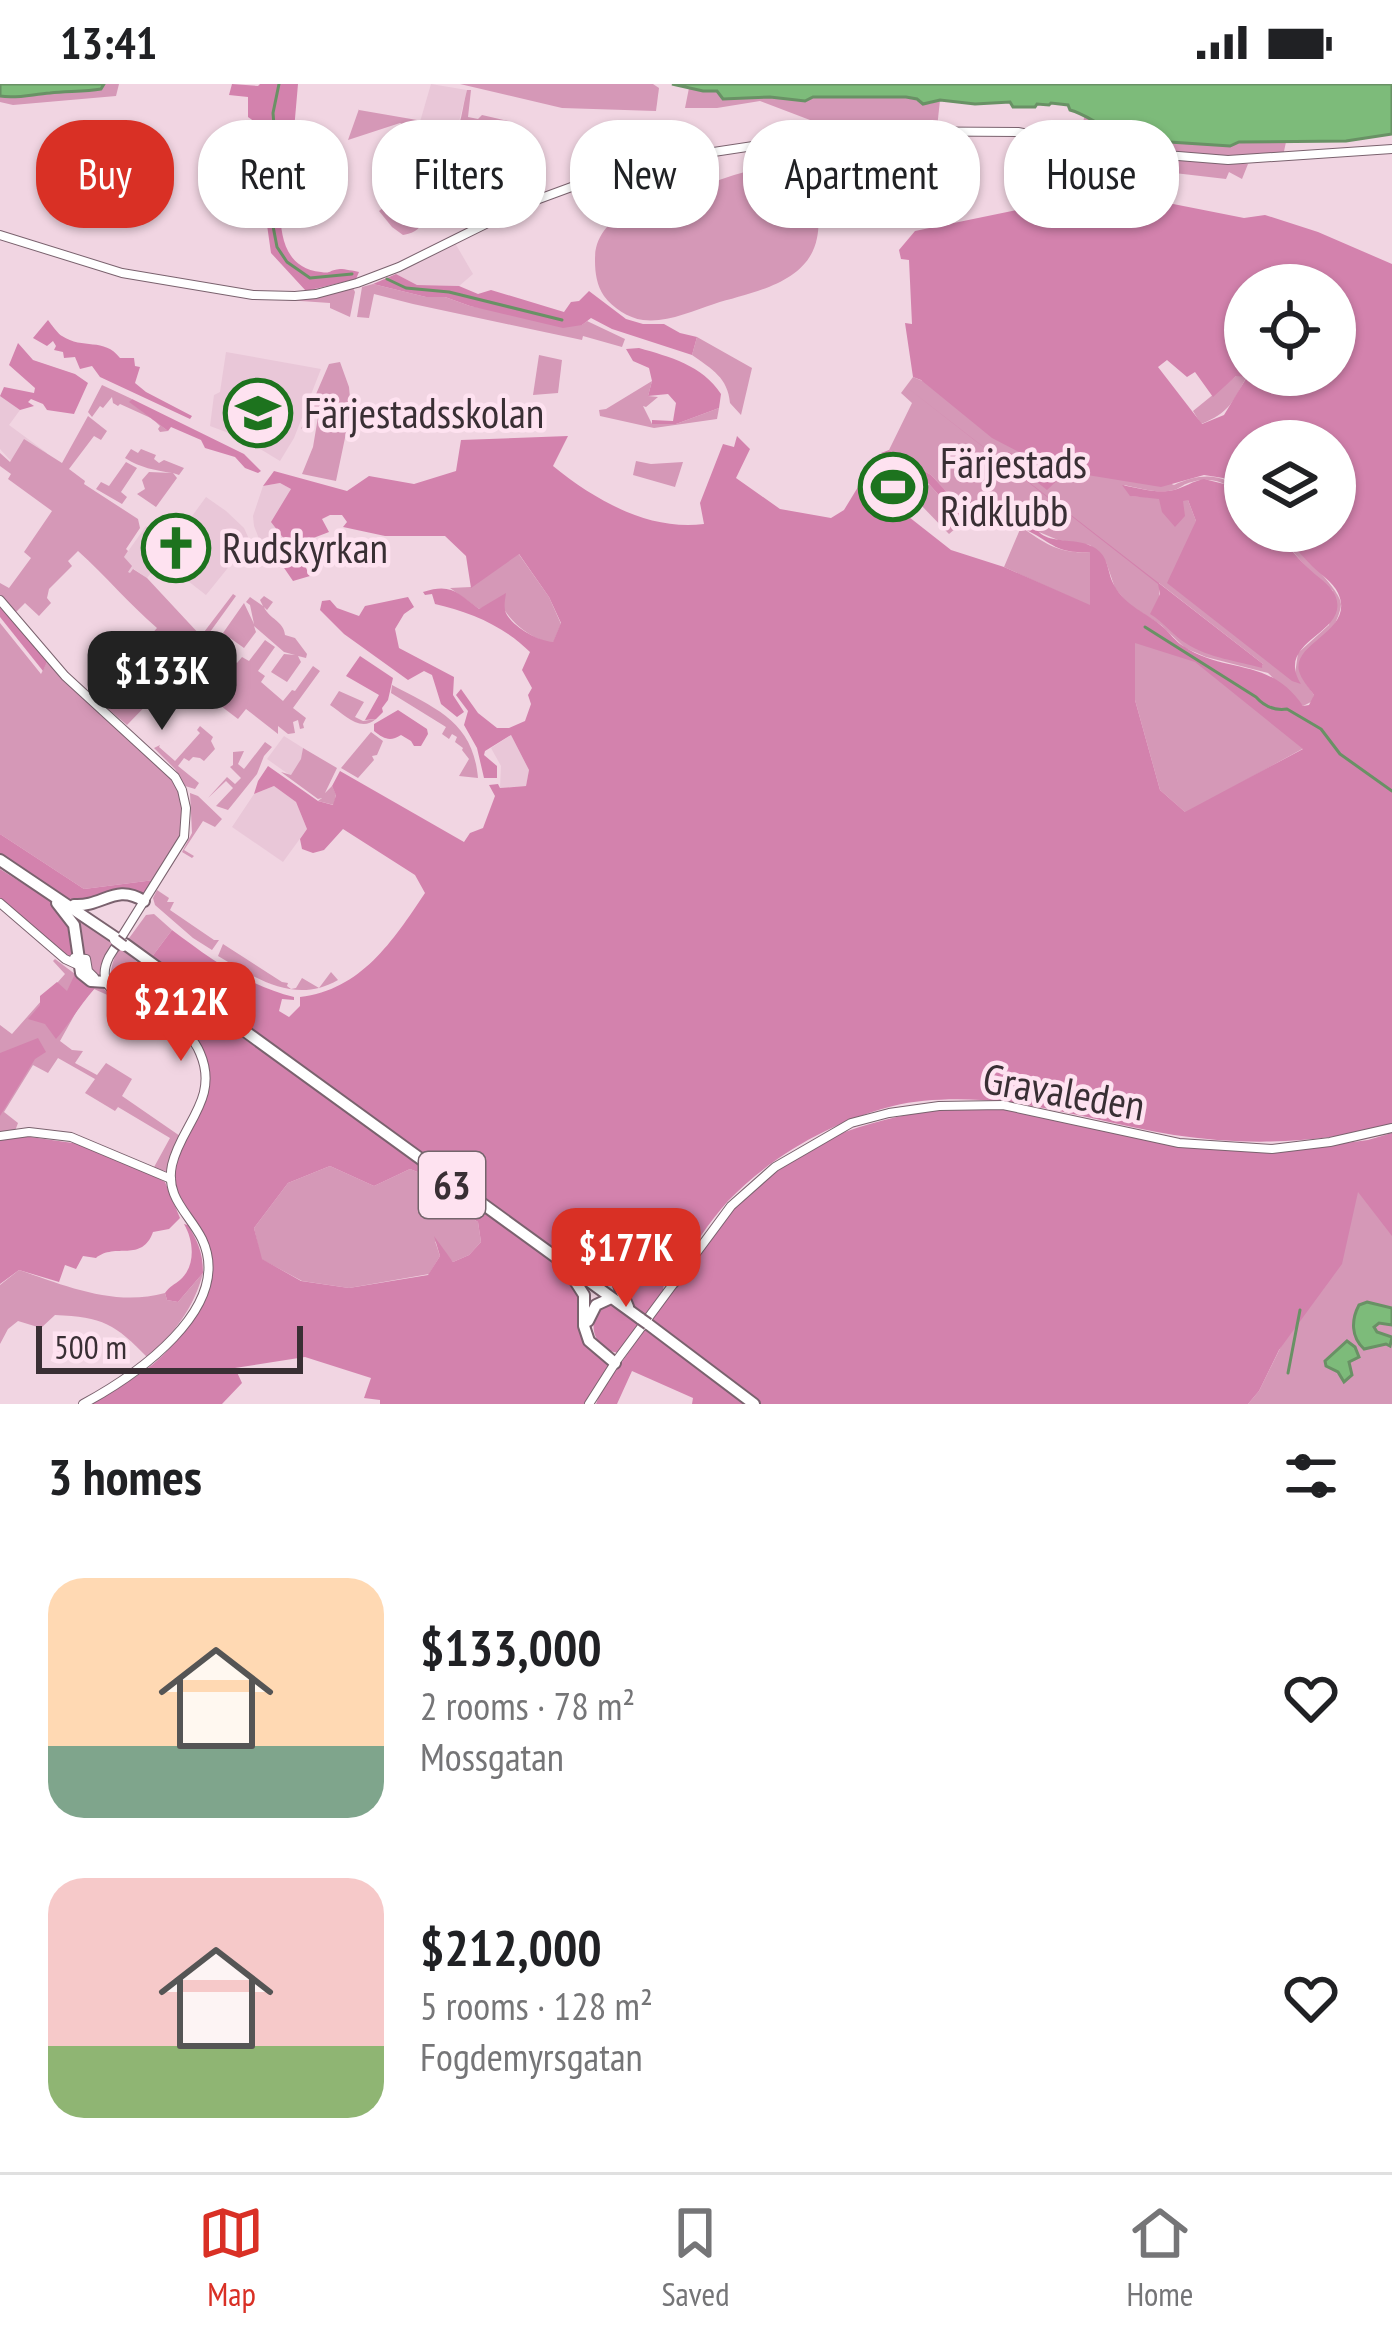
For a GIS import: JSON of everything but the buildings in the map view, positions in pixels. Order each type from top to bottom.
[{"type":"main road","name":"63","points":[[0,862],[120,942],[590,1280],[752,1404]]},
{"type":"main road","name":"63","points":[[0,862],[93,922],[644,1322]]},
{"type":"main road","points":[[64,902],[94,903],[124,893],[144,902]]},
{"type":"main road","points":[[50,897],[74,925],[78,962],[88,980],[105,979]]},
{"type":"main road","points":[[93,922],[94,903]]},
{"type":"main road","points":[[133,1001],[147,982],[170,980]]},
{"type":"main road","points":[[590,1280],[606,1281],[640,1263],[672,1284]]},
{"type":"main road","points":[[566,1268],[584,1294],[589,1341],[616,1361]]},
{"type":"main road","points":[[629,1310],[619,1288],[629,1270],[646,1268],[672,1284]]},
{"type":"main road","points":[[609,1299],[593,1309],[588,1328],[596,1343],[616,1361]]},
{"type":"street","points":[[0,235],[122,273],[253,295],[295,296],[357,283],[398,267],[528,203],[615,171],[826,135],[1018,132],[1116,152],[1228,160],[1392,148]]},
{"type":"street","points":[[0,600],[65,676],[167,767],[182,790],[187,815],[184,836],[106,962],[105,979],[113,992],[166,1017],[184,1031],[204,1065],[203,1101],[176,1154],[171,1179],[180,1208],[208,1257],[204,1288],[190,1316],[163,1350],[126,1380],[83,1404]]},
{"type":"street","points":[[0,903],[61,956],[78,962]]},
{"type":"street","name":"Gravaleden","points":[[594,1401],[616,1361],[721,1217],[775,1167],[851,1123],[939,1106],[1003,1105],[1179,1143],[1272,1149],[1392,1128]]},
{"type":"street","points":[[0,1136],[29,1132],[71,1137],[171,1179]]},
{"type":"shaded area","points":[[0,84],[119,84],[116,96],[13,105],[0,102]]},
{"type":"shaded area","points":[[0,84],[104,84],[95,90],[13,97],[0,96]]},
{"type":"shaded area","points":[[232,84],[298,84],[295,120],[252,120],[248,97],[229,95]]},
{"type":"shaded area","points":[[431,84],[467,90],[459,120],[421,120]]},
{"type":"shaded area","points":[[460,84],[653,84],[659,88],[656,111],[562,108]]},
{"type":"shaded area","points":[[672,84],[1392,84],[1392,134],[1230,146],[1179,143],[1179,120],[1092,120],[1068,105],[1051,103],[1013,107],[1010,102],[940,100],[923,104],[906,97],[723,99],[717,91]]},
{"type":"shaded area","points":[[689,88],[805,101],[813,97],[906,97],[929,104],[940,100],[938,120],[810,120],[760,101],[685,108]]},
{"type":"shaded area","points":[[467,90],[471,90],[468,117],[504,120],[460,120]]},
{"type":"shaded area","points":[[359,109],[417,120],[372,120],[372,132],[348,140]]},
{"type":"shaded area","points":[[1179,141],[1286,142],[1283,156],[1179,153]]},
{"type":"shaded area","points":[[1179,158],[1248,164],[1242,179],[1229,172],[1226,179],[1179,174]]},
{"type":"shaded area","points":[[743,173],[743,228],[818,228],[812,254],[776,284],[679,316],[643,320],[621,312],[598,284],[595,261],[604,230],[719,228],[719,180]]},
{"type":"shaded area","points":[[1179,205],[1244,218],[1265,215],[1392,264],[1392,1124],[1311,1139],[1229,1141],[1003,1102],[906,1103],[826,1131],[763,1169],[721,1210],[674,1275],[651,1264],[598,1279],[151,958],[172,930],[245,978],[294,997],[282,999],[279,1011],[289,1017],[300,1006],[300,997],[341,985],[358,974],[401,929],[425,893],[415,875],[343,829],[324,850],[302,849],[300,839],[307,829],[296,802],[274,786],[254,794],[268,766],[318,801],[333,805],[332,786],[340,771],[464,842],[470,833],[483,828],[495,796],[489,785],[526,786],[529,770],[511,735],[485,751],[497,766],[497,778],[484,778],[477,748],[464,725],[468,711],[456,695],[461,689],[478,713],[497,728],[525,721],[532,688],[522,670],[530,652],[498,627],[435,604],[432,594],[423,592],[448,589],[479,609],[506,593],[505,610],[511,620],[527,633],[553,642],[561,623],[519,554],[471,588],[466,556],[445,536],[385,536],[343,527],[347,522],[342,515],[330,515],[322,519],[329,532],[303,542],[299,554],[310,576],[293,581],[280,562],[291,548],[271,522],[291,489],[280,483],[263,486],[274,471],[347,491],[369,476],[414,484],[456,471],[461,440],[568,436],[553,466],[586,490],[643,518],[704,524],[700,503],[723,444],[734,447],[737,436],[750,449],[736,478],[780,509],[831,518],[844,510],[858,487],[909,517],[951,550],[1004,567],[1090,605],[1090,552],[1061,549],[1010,524],[963,522],[929,484],[881,453],[889,450],[931,475],[964,510],[1024,520],[1033,498],[1037,529],[1045,536],[1090,545],[1100,552],[1119,593],[1180,644],[1215,661],[1276,680],[1303,706],[1309,705],[1314,695],[1300,674],[1299,661],[1332,627],[1341,606],[1333,585],[1299,552],[1356,552],[1356,420],[1224,420],[1224,478],[1204,475],[1161,487],[1040,463],[992,438],[913,377],[905,323],[912,324],[909,260],[901,259],[899,250],[915,231],[980,228],[980,218],[1004,213],[1004,228],[1179,228]],"holes":[[[1135,643],[1195,662],[1303,749],[1185,812],[1160,790],[1135,700]]]},
{"type":"shaded area","points":[[267,228],[282,228],[290,254],[307,269],[359,272],[356,279],[306,291],[271,253]]},
{"type":"shaded area","points":[[393,228],[419,228],[412,233],[403,235]]},
{"type":"shaded area","points":[[455,243],[473,274],[459,286],[417,285],[396,274]]},
{"type":"shaded area","points":[[396,274],[417,285],[459,286],[478,294],[491,290],[564,312],[589,291],[626,319],[664,324],[697,337],[692,355],[591,318],[563,328],[373,284]]},
{"type":"shaded area","points":[[373,284],[470,306],[582,325],[587,321],[625,339],[622,347],[583,336],[582,340],[374,294],[369,318],[357,317],[362,287]]},
{"type":"shaded area","points":[[353,288],[350,317],[330,308],[330,303],[256,298],[308,297]]},
{"type":"shaded area","points":[[48,320],[70,340],[107,348],[120,358],[134,358],[135,366],[140,367],[135,383],[192,416],[190,419],[100,377],[92,366],[80,369],[75,357],[64,358],[63,352],[54,350],[53,341],[47,346],[33,338]]},
{"type":"shaded area","points":[[697,337],[752,368],[741,415],[730,403],[722,381],[692,355]]},
{"type":"shaded area","points":[[18,343],[33,360],[88,383],[74,414],[47,410],[31,399],[28,402],[34,406],[20,410],[0,396],[4,387],[34,393],[35,388],[9,365]]},
{"type":"shaded area","points":[[639,348],[705,376],[721,394],[719,408],[676,424],[652,424],[652,420],[673,421],[676,403],[668,394],[648,396],[649,368],[633,361],[626,349]]},
{"type":"shaded area","name":"Färjestadsskolan","points":[[226,352],[321,369],[280,461],[210,426]]},
{"type":"shaded area","points":[[539,355],[562,360],[558,393],[533,395]]},
{"type":"shaded area","points":[[340,362],[351,409],[369,412],[369,417],[350,414],[336,481],[302,474],[318,417],[308,416],[301,429],[329,364]]},
{"type":"shaded area","points":[[913,377],[1174,485],[1193,478],[1224,481],[1224,484],[1208,480],[1189,483],[1168,491],[1124,485],[1131,496],[1188,500],[1196,521],[1295,674],[1298,653],[1329,625],[1333,591],[1293,552],[1300,552],[1325,578],[1339,597],[1341,604],[1305,682],[1313,701],[1303,706],[1268,673],[1185,648],[1128,604],[1115,588],[1106,562],[1090,545],[1039,532],[1032,525],[1031,503],[1024,520],[964,510],[931,475],[889,450],[912,403],[901,393]],"holes":[[[1159,583],[1262,667],[1170,629],[1161,613]]]},
{"type":"shaded area","points":[[652,381],[648,396],[658,397],[643,406],[652,424],[676,424],[719,408],[717,419],[654,428],[600,416],[599,410]]},
{"type":"shaded area","points":[[102,385],[132,399],[151,418],[118,406],[112,397],[92,417],[88,412]]},
{"type":"shaded area","points":[[1224,386],[1224,396],[1236,396],[1218,416],[1201,424],[1193,411]]},
{"type":"shaded area","points":[[909,389],[1263,664],[1262,668],[1205,653],[1177,637],[1150,614],[1160,594],[1158,584]]},
{"type":"shaded area","points":[[0,395],[20,410],[9,425],[47,453],[37,466],[17,454],[11,461],[0,449]]},
{"type":"shaded area","points":[[132,399],[244,454],[261,471],[245,468],[235,457],[205,448],[201,440],[171,427],[168,431],[129,402]]},
{"type":"shaded area","points":[[88,416],[107,431],[101,440],[94,436],[69,469],[138,519],[140,528],[124,557],[132,566],[128,572],[133,569],[147,578],[201,636],[236,596],[210,632],[216,638],[212,645],[237,663],[242,657],[249,661],[265,640],[275,647],[258,671],[265,676],[261,682],[283,701],[313,666],[320,671],[293,708],[306,718],[304,728],[300,729],[298,720],[293,722],[295,733],[278,726],[278,734],[246,709],[238,719],[217,703],[227,686],[190,660],[127,725],[107,708],[136,672],[126,663],[157,628],[78,551],[68,561],[72,566],[49,589],[51,603],[39,616],[25,603],[16,612],[0,595],[0,583],[9,588],[31,558],[24,552],[52,511],[8,479],[11,474],[0,466],[0,453],[10,462],[24,439],[62,463]]},
{"type":"shaded area","points":[[131,449],[156,455],[159,463],[164,460],[184,468],[179,475],[173,473],[177,478],[156,507],[137,494],[145,489],[142,480],[149,472],[172,473],[125,458]]},
{"type":"shaded area","points":[[1008,452],[1064,474],[1047,490],[1012,462]]},
{"type":"shaded area","points":[[636,461],[683,462],[675,487],[633,475]]},
{"type":"shaded area","points":[[126,462],[137,468],[121,492],[127,497],[122,504],[96,489],[101,482],[109,486]]},
{"type":"shaded area","points":[[1204,479],[1224,484],[1224,552],[1293,552],[1330,587],[1337,608],[1333,619],[1297,657],[1295,669],[1301,684],[1167,583],[1196,521],[1188,500],[1183,501],[1185,516],[1175,527],[1162,512],[1159,499],[1130,496],[1122,485],[1178,489]]},
{"type":"shaded area","points":[[280,483],[291,489],[275,527],[291,548],[280,562],[261,544],[253,516],[263,486]]},
{"type":"shaded area","points":[[929,484],[963,522],[949,534],[918,502]]},
{"type":"shaded area","points":[[206,497],[244,528],[253,548],[235,559],[206,595],[161,560],[147,578],[134,569],[130,574],[119,564],[146,526],[171,542],[163,556]]},
{"type":"shaded area","points":[[1021,527],[1053,547],[1090,552],[1090,606],[1004,567]]},
{"type":"shaded area","points":[[518,553],[549,597],[561,624],[553,643],[525,631],[504,609],[491,604],[479,609],[450,588],[471,587]]},
{"type":"shaded area","points":[[264,596],[273,602],[267,610],[264,607],[266,611],[307,654],[306,658],[298,656],[301,662],[287,682],[271,672],[284,654],[295,655],[284,652],[254,626],[256,632],[244,648],[223,633],[244,603],[254,624],[246,602],[250,597],[263,606]]},
{"type":"shaded area","points":[[408,597],[414,607],[395,629],[399,648],[454,677],[453,695],[464,712],[457,717],[441,704],[432,675],[424,671],[408,680],[344,634],[320,610],[322,601],[330,600],[337,608],[359,616],[365,606]]},
{"type":"shaded area","points":[[0,604],[47,662],[43,671],[0,617]]},
{"type":"shaded area","points":[[0,623],[41,674],[47,662],[177,786],[183,804],[182,832],[154,880],[84,889],[0,834]]},
{"type":"shaded area","points":[[1135,642],[1195,661],[1304,748],[1186,813],[1160,790],[1135,700]]},
{"type":"shaded area","points":[[360,656],[393,678],[388,700],[376,719],[365,720],[379,695],[346,676]]},
{"type":"shaded area","points":[[392,685],[438,710],[460,730],[475,759],[478,778],[459,776],[469,759],[455,742],[457,737],[442,734],[446,727],[391,693]]},
{"type":"shaded area","points":[[339,691],[364,702],[355,717],[376,719],[358,723],[330,705]]},
{"type":"shaded area","points":[[398,710],[427,729],[421,746],[401,735],[387,739],[374,731],[374,724]]},
{"type":"shaded area","points":[[200,726],[213,737],[215,749],[204,761],[184,758],[178,766],[199,783],[195,789],[185,786],[154,748],[160,745],[175,761],[200,733]]},
{"type":"shaded area","points":[[371,732],[383,741],[358,778],[341,768]]},
{"type":"shaded area","points":[[511,735],[529,770],[526,786],[500,788],[501,766],[491,748]]},
{"type":"shaded area","points":[[284,736],[303,748],[291,776],[267,759]]},
{"type":"shaded area","points":[[265,742],[272,747],[257,774],[228,810],[216,806],[233,788],[226,781],[208,798],[227,777],[235,784],[241,778],[230,767],[233,752],[244,751],[238,764],[244,769]]},
{"type":"shaded area","points":[[303,748],[337,768],[325,793],[332,786],[334,805],[318,801],[322,798],[281,772],[291,775]]},
{"type":"shaded area","points":[[274,786],[296,802],[307,829],[283,862],[232,827],[254,794]]},
{"type":"shaded area","points":[[190,793],[222,819],[215,827],[203,821],[184,850],[192,858],[182,852],[192,833]]},
{"type":"shaded area","points":[[0,834],[84,889],[154,880],[144,894],[130,891],[80,907],[0,858]]},
{"type":"shaded area","points":[[0,869],[49,900],[70,926],[74,956],[66,957],[0,899]]},
{"type":"shaded area","points":[[157,890],[169,898],[167,902],[174,902],[170,910],[219,940],[212,950],[155,905]]},
{"type":"shaded area","points":[[49,900],[113,943],[99,978],[66,957],[70,926]]},
{"type":"shaded area","points":[[154,914],[172,930],[151,958],[127,941],[146,915]]},
{"type":"shaded area","points":[[223,944],[291,989],[261,980],[218,956]]},
{"type":"shaded area","points":[[120,948],[146,969],[142,984],[116,969],[124,991],[137,992],[119,992],[111,981]]},
{"type":"shaded area","points":[[55,959],[112,997],[94,989],[60,1041],[83,1051],[75,1063],[97,1075],[106,1063],[132,1079],[122,1096],[180,1136],[166,1171],[153,1169],[170,1138],[85,1093],[95,1079],[58,1058],[48,1073],[33,1065],[4,1112],[18,1123],[15,1131],[0,1133],[0,1025],[12,1034],[65,974]]},
{"type":"shaded area","points":[[331,972],[338,980],[322,987]]},
{"type":"shaded area","points":[[75,974],[95,988],[56,1039],[45,1024],[28,1019],[40,1005],[40,996],[57,982],[67,991]]},
{"type":"shaded area","points":[[302,978],[318,988],[306,990],[291,989]]},
{"type":"shaded area","points":[[161,983],[575,1275],[584,1301],[588,1343],[610,1364],[586,1404],[380,1404],[380,1400],[364,1398],[371,1378],[305,1357],[235,1368],[242,1383],[222,1404],[89,1404],[163,1355],[196,1312],[210,1278],[209,1246],[175,1183],[180,1153],[205,1101],[208,1068],[193,1037],[156,1009],[154,1005],[164,994]],"holes":[[[330,1166],[374,1186],[410,1169],[430,1177],[450,1204],[478,1222],[481,1242],[469,1255],[453,1262],[434,1236],[440,1256],[428,1275],[349,1288],[301,1281],[262,1259],[254,1228],[288,1183]]]},
{"type":"shaded area","points":[[38,1038],[46,1052],[35,1059],[0,1116],[0,1053]]},
{"type":"shaded area","points":[[943,1109],[1003,1109],[1172,1145],[1279,1152],[1392,1133],[1392,1236],[1358,1192],[1342,1264],[1279,1350],[1248,1404],[755,1404],[651,1320],[729,1213],[784,1162],[860,1127]]},
{"type":"shaded area","points":[[23,1136],[87,1145],[150,1174],[165,1182],[180,1218],[169,1229],[153,1232],[135,1250],[83,1256],[76,1269],[65,1265],[59,1282],[19,1270],[0,1284],[0,1138]]},
{"type":"shaded area","points":[[330,1166],[374,1186],[410,1169],[430,1177],[450,1204],[478,1222],[481,1242],[469,1255],[453,1262],[435,1241],[440,1256],[429,1274],[349,1288],[302,1281],[261,1259],[254,1228],[288,1183]]},
{"type":"shaded area","points":[[1392,1187],[1392,1404],[1248,1404],[1259,1391],[1358,1190]]},
{"type":"shaded area","points":[[184,1224],[197,1242],[203,1273],[178,1302],[167,1300],[165,1293],[191,1261]]},
{"type":"shaded area","points":[[639,1269],[664,1284],[645,1317],[631,1305],[625,1291],[625,1278]]},
{"type":"shaded area","points":[[19,1270],[91,1293],[128,1298],[165,1293],[167,1300],[178,1302],[203,1273],[182,1319],[148,1358],[107,1325],[71,1316],[55,1315],[41,1328],[18,1321],[0,1344],[0,1285]]},
{"type":"shaded area","points":[[1367,1302],[1392,1308],[1392,1325],[1374,1327],[1392,1337],[1390,1346],[1364,1349],[1357,1339],[1355,1317],[1359,1305]]},
{"type":"shaded area","points":[[610,1304],[641,1323],[619,1353],[604,1347],[594,1330],[599,1307]]},
{"type":"shaded area","points":[[646,1328],[744,1404],[692,1404],[693,1398],[632,1371],[617,1404],[596,1404]]},
{"type":"shaded area","points":[[1347,1341],[1359,1357],[1349,1362],[1352,1375],[1344,1382],[1325,1361]]},
{"type":"waterway","points":[[279,84],[273,113],[278,174],[272,193],[277,247],[287,262],[310,278],[352,274]]},
{"type":"waterway","points":[[387,279],[406,288],[449,292],[562,320]]},
{"type":"waterway","points":[[1145,627],[1266,705],[1287,709],[1321,729],[1340,754],[1392,791]]},
{"type":"waterway","points":[[1288,1373],[1300,1310]]},
{"type":"place","name":"Färjestadsskolan","points":[[258,413]]},
{"type":"place","name":"Färjestads Ridklubb","points":[[893,487]]},
{"type":"place","name":"Rudskyrkan","points":[[176,548]]}]
